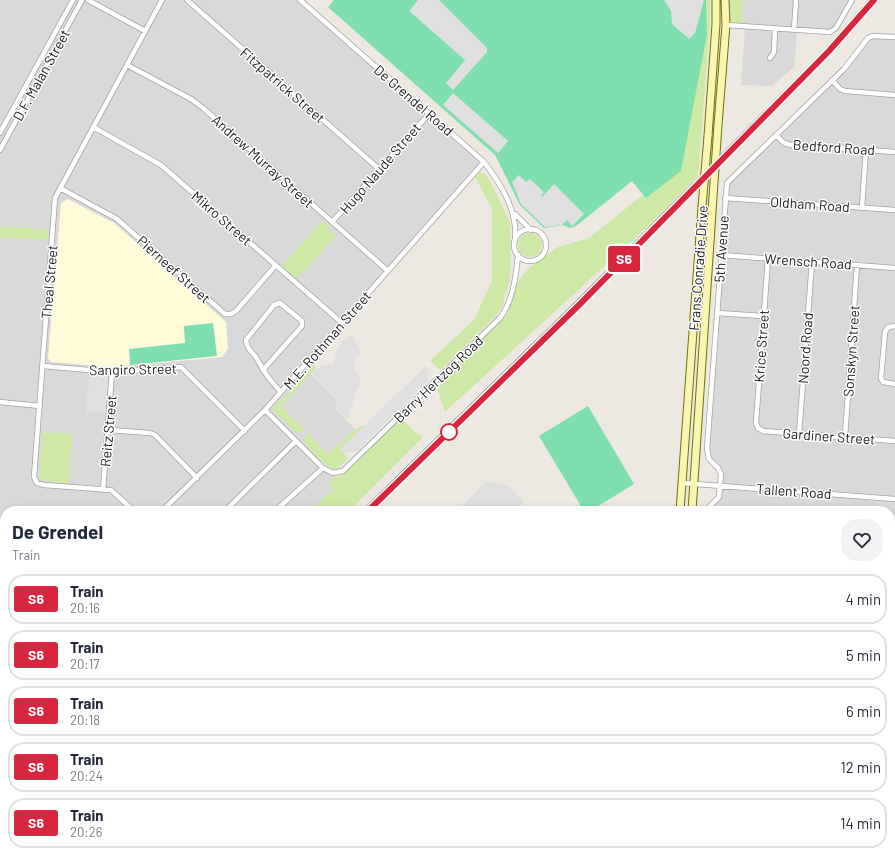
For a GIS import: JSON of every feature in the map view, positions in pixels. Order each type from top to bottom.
[{"type":"main road","name":"Frans Conradie Drive","points":[[680,506],[716,24],[716,0]]},
{"type":"main road","name":"Frans Conradie Drive","points":[[692,506],[726,25],[725,0]]},
{"type":"street","name":"D.F. Malan Street","points":[[0,133],[73,0]]},
{"type":"street","name":"D.F. Malan Street","points":[[0,148],[82,0]]},
{"type":"street","points":[[88,0],[145,31]]},
{"type":"street","name":"Theal Street","points":[[129,506],[115,492],[44,485],[35,480],[55,201],[60,188],[162,0]]},
{"type":"street","name":"Fitzpatrick Street","points":[[187,0],[379,170]]},
{"type":"street","name":"De Grendel Road","points":[[300,0],[484,162],[496,179],[512,212],[516,225],[515,240]]},
{"type":"street","points":[[794,30],[796,0]]},
{"type":"street","points":[[726,25],[832,31],[836,28],[852,0]]},
{"type":"street","points":[[770,58],[774,52],[775,28]]},
{"type":"street","name":"5th Avenue","points":[[711,506],[718,500],[720,486],[720,471],[709,459],[707,448],[726,186],[730,180],[832,80],[868,38],[873,36],[895,37]]},
{"type":"street","name":"Andrew Murray Street","points":[[127,65],[198,104],[388,272]]},
{"type":"street","points":[[832,80],[840,89],[845,91],[895,95]]},
{"type":"street","name":"Hugo Naude Street","points":[[332,222],[429,114]]},
{"type":"street","name":"Mikro Street","points":[[93,127],[161,164],[342,323]]},
{"type":"street","name":"Bedford Road","points":[[776,135],[787,144],[895,152]]},
{"type":"street","points":[[862,207],[866,150]]},
{"type":"street","name":"M.E. Rothman Street","points":[[167,506],[265,410],[484,162]]},
{"type":"street","name":"Pierneef Street","points":[[60,188],[117,219],[225,314],[231,314],[236,311],[276,265]]},
{"type":"street","name":"Oldham Road","points":[[725,198],[895,210]]},
{"type":"street","name":"De Grendel Road","points":[[512,212],[531,230]]},
{"type":"street","points":[[531,230],[539,233],[545,244],[543,254],[531,261],[526,260],[518,255],[515,250],[515,240],[521,232],[531,230]]},
{"type":"street","name":"Barry Hertzog Road","points":[[323,468],[333,473],[345,469],[497,321],[508,304],[515,280],[518,255]]},
{"type":"street","name":"Wrensch Road","points":[[721,255],[895,268]]},
{"type":"street","name":"Krice Street","points":[[763,431],[758,428],[756,423],[768,258]]},
{"type":"street","name":"Noord Road","points":[[799,434],[812,262]]},
{"type":"street","name":"Sonskyn Street","points":[[844,437],[857,265]]},
{"type":"street","points":[[263,370],[292,339],[303,324],[300,319],[280,304],[274,305],[246,340],[248,349],[255,356],[263,370],[269,380],[281,392]]},
{"type":"street","points":[[717,313],[764,316]]},
{"type":"street","points":[[895,326],[888,327],[884,336],[881,380],[886,383],[895,384]]},
{"type":"street","name":"Sangiro Street","points":[[43,366],[112,372],[181,367],[245,430]]},
{"type":"street","name":"Reitz Street","points":[[103,490],[109,430],[112,372]]},
{"type":"street","points":[[0,402],[40,406]]},
{"type":"street","points":[[265,410],[323,468],[281,506]]},
{"type":"street","points":[[109,430],[150,433],[155,435],[197,478]]},
{"type":"street","name":"Gardiner Street","points":[[763,431],[895,441]]},
{"type":"street","points":[[230,506],[296,441]]},
{"type":"street","name":"Tallent Road","points":[[682,483],[895,499]]},
{"type":"shaded area","points":[[0,0],[300,0],[483,163],[304,367],[337,401],[335,409],[356,430],[319,464],[335,474],[339,484],[316,506],[0,506]]},
{"type":"shaded area","points":[[418,0],[439,0],[487,48],[487,52],[453,90],[446,83],[465,60],[409,11]]},
{"type":"shaded area","points":[[664,0],[704,0],[695,33],[689,39],[672,24],[671,11]]},
{"type":"shaded area","points":[[743,0],[852,0],[833,31],[797,30],[794,67],[772,86],[741,85],[745,27],[741,26]]},
{"type":"shaded area","points":[[895,37],[895,506],[710,506],[717,500],[720,474],[707,455],[727,183],[844,68],[868,38]]},
{"type":"shaded area","points":[[453,93],[508,141],[498,153],[443,105]]},
{"type":"shaded area","points":[[519,175],[526,182],[530,179],[544,192],[541,196],[542,197],[554,184],[584,214],[572,226],[567,220],[562,225],[545,227],[521,204],[512,182]]},
{"type":"shaded area","points":[[68,199],[114,223],[226,322],[228,349],[222,357],[112,367],[51,362],[48,358],[61,203]]},
{"type":"shaded area","points":[[352,335],[362,352],[355,359],[355,371],[361,380],[347,419],[336,408],[337,400],[312,374],[318,367],[333,364],[338,348],[343,341]]},
{"type":"shaded area","points":[[426,366],[429,369],[427,382],[356,452],[343,452],[340,449]]},
{"type":"shaded area","points":[[89,375],[109,377],[105,413],[86,412]]},
{"type":"shaded area","points":[[487,481],[509,486],[524,501],[519,506],[461,506]]},
{"type":"green space","points":[[334,0],[706,0],[707,34],[681,171],[646,198],[632,181],[576,226],[570,228],[563,225],[544,228],[520,205],[495,155],[328,7]]},
{"type":"green space","points":[[705,0],[710,0],[710,24],[698,176],[656,219],[445,412],[437,388],[445,380],[443,378],[506,316],[519,280],[530,267],[558,247],[589,238],[668,175]]},
{"type":"green space","points":[[729,0],[743,0],[742,23],[733,23],[730,20]]},
{"type":"green space","points":[[480,172],[485,174],[491,183],[510,222],[511,267],[509,283],[503,305],[496,316],[440,370],[430,361],[474,320],[492,281],[492,209],[475,177]]},
{"type":"green space","points":[[325,222],[328,225],[327,229],[336,236],[297,279],[282,266],[319,224]]},
{"type":"green space","points":[[0,226],[49,230],[48,240],[0,237]]},
{"type":"green space","points":[[530,233],[539,236],[542,245],[539,254],[530,257],[521,254],[518,245],[521,236]]},
{"type":"green space","points":[[213,323],[217,356],[130,365],[129,349],[185,343],[184,326]]},
{"type":"green space","points":[[314,365],[317,367],[281,407],[304,429],[298,434],[279,416],[276,415],[273,408],[278,401],[281,401]]},
{"type":"green space","points":[[588,406],[634,484],[598,506],[581,506],[539,436]]},
{"type":"green space","points":[[399,420],[403,420],[417,434],[423,437],[354,506],[315,506],[333,489],[328,483],[333,478],[342,475]]},
{"type":"green space","points":[[364,425],[365,426],[341,449],[348,459],[337,469],[323,463],[303,440],[308,433],[328,454],[355,429]]},
{"type":"green space","points":[[43,432],[72,434],[69,484],[39,480]]},
{"type":"railway","points":[[368,506],[576,303],[827,49],[870,0]]},
{"type":"train","name":"S6","points":[[373,506],[579,305],[829,51],[853,26],[874,0]]}]
